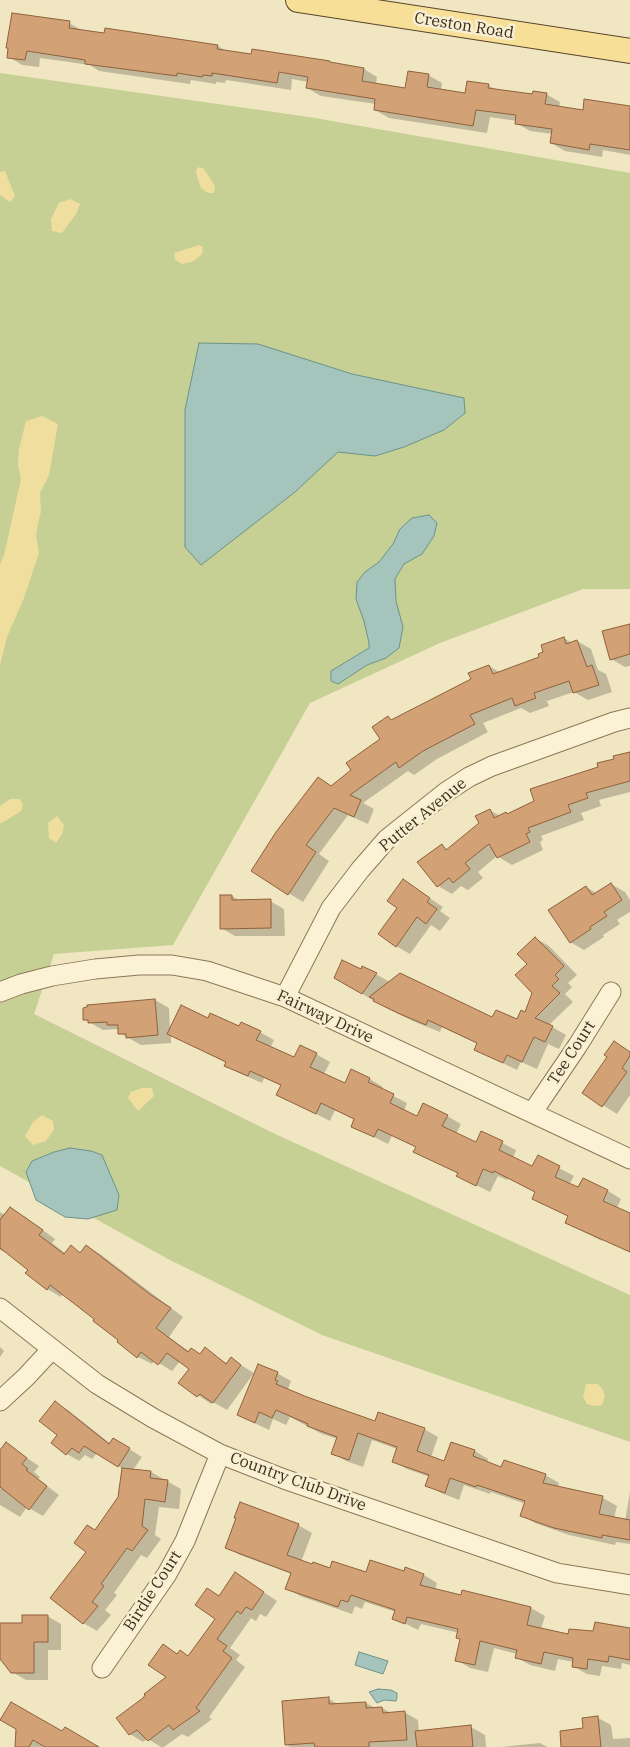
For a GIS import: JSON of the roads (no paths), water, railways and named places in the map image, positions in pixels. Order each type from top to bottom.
[{"type":"main road","name":"Creston Road","points":[[298,0],[630,51]]},
{"type":"street","name":"Putter Avenue","points":[[285,997],[331,908],[387,839],[446,792],[469,777],[492,766],[630,718]]},
{"type":"street","name":"Fairway Drive","points":[[0,992],[21,984],[69,973],[139,965],[172,965],[207,971],[285,997],[630,1159]]},
{"type":"street","name":"Tee Court","points":[[532,1113],[611,992]]},
{"type":"street","name":"Country Club Drive","points":[[0,1308],[97,1384],[153,1418],[220,1454],[284,1479],[556,1573],[630,1585]]},
{"type":"street","points":[[0,1401],[52,1349]]},
{"type":"street","name":"Birdie Court","points":[[102,1668],[168,1574],[184,1541],[220,1454]]},
{"type":"water","points":[[199,343],[258,344],[352,374],[464,398],[465,413],[444,430],[404,447],[375,456],[338,452],[295,492],[201,565],[185,547],[185,410]]},
{"type":"water","points":[[429,515],[437,523],[434,536],[422,554],[404,564],[395,579],[396,601],[403,627],[399,648],[386,658],[367,665],[338,684],[331,681],[331,671],[369,648],[364,621],[356,599],[357,582],[365,572],[379,562],[393,544],[400,529],[412,518]]},
{"type":"water","points":[[70,1148],[91,1151],[102,1155],[119,1195],[117,1210],[88,1219],[65,1217],[36,1200],[26,1172],[32,1161]]},
{"type":"water","points":[[359,1652],[388,1661],[383,1674],[355,1665]]},
{"type":"water","points":[[378,1689],[391,1690],[397,1693],[396,1701],[384,1700],[377,1703],[369,1692]]}]
